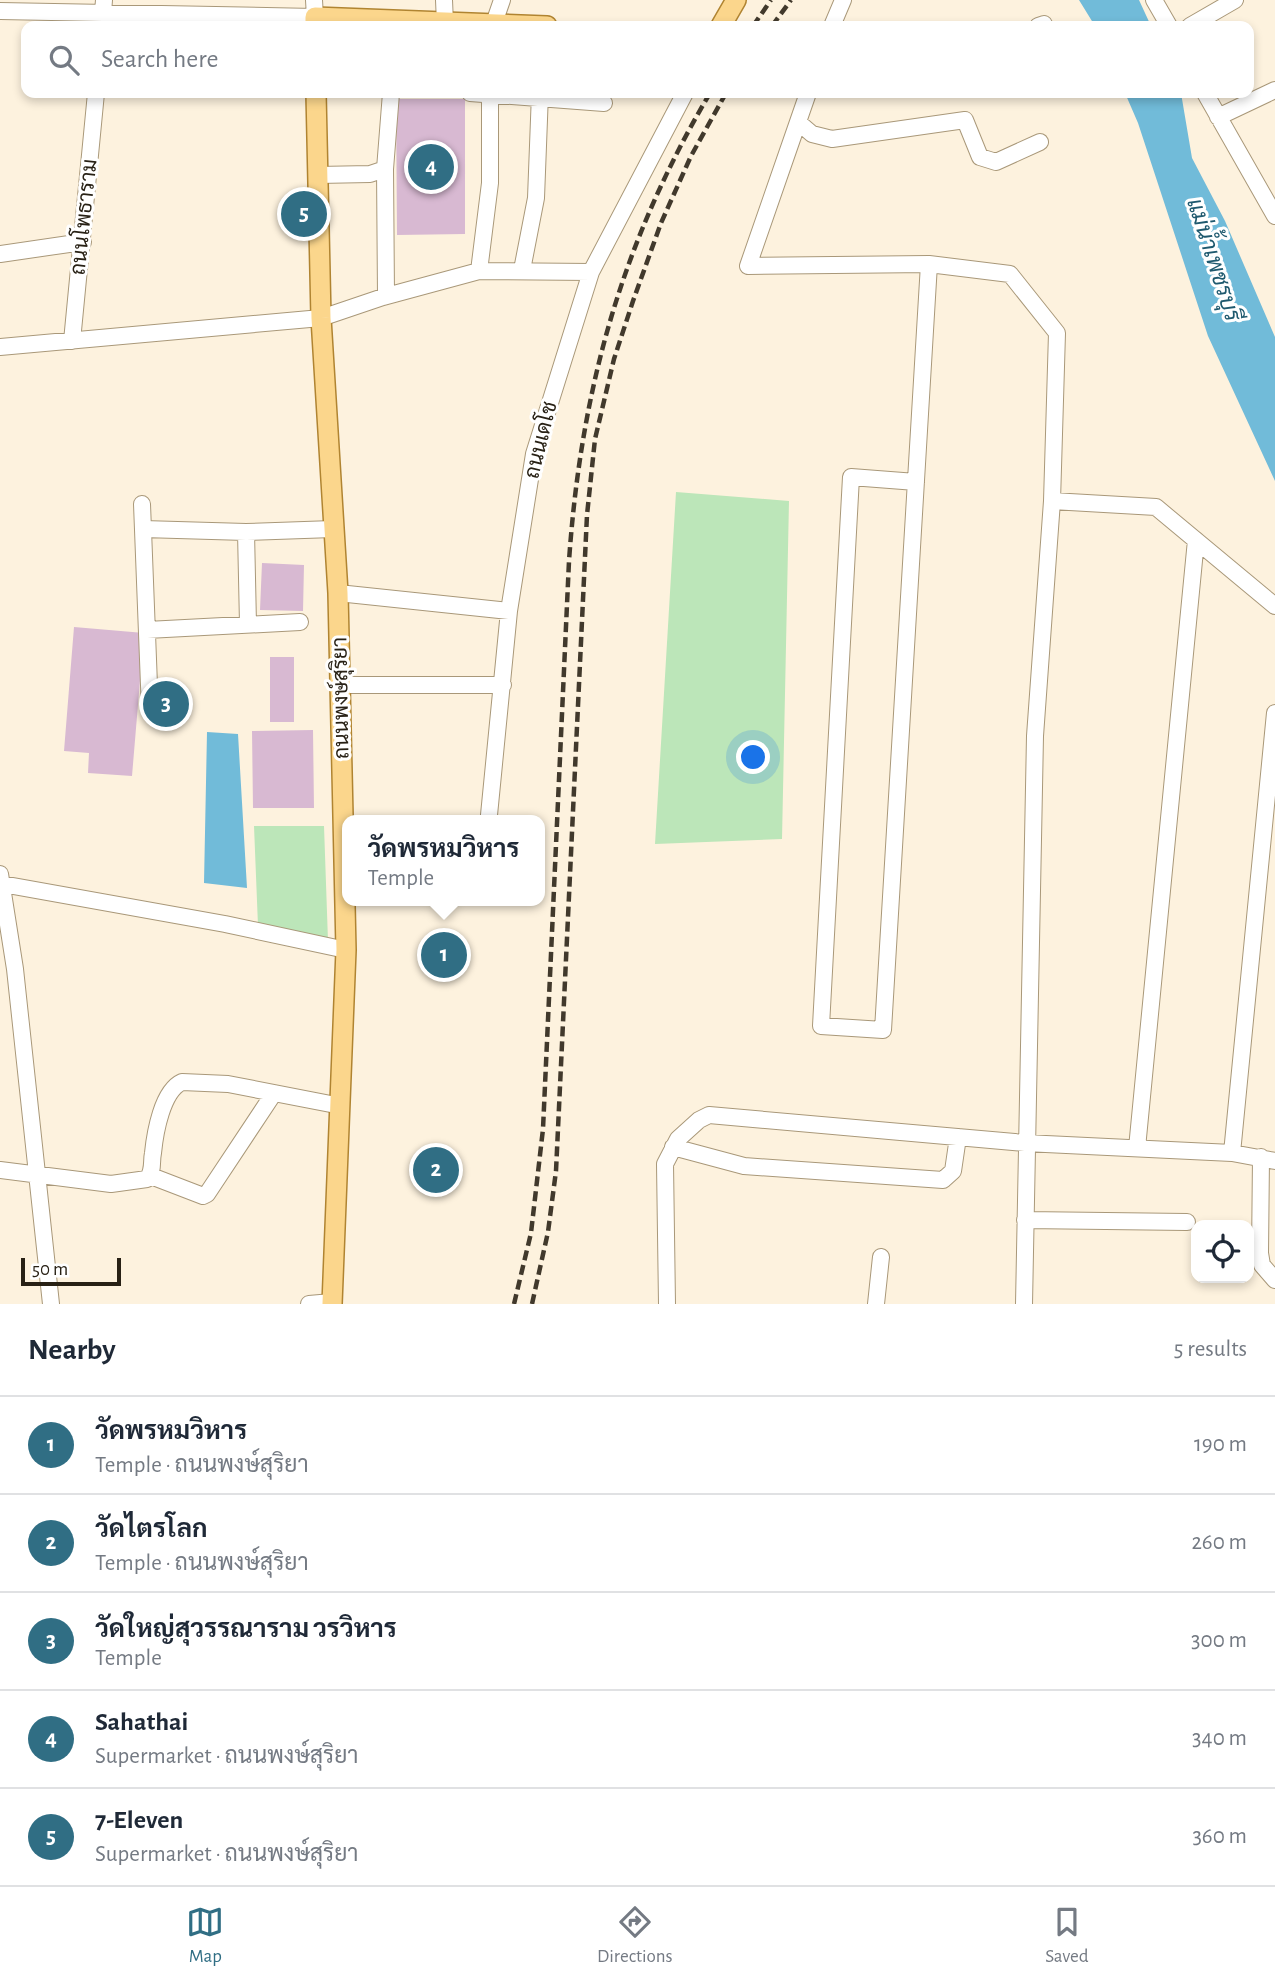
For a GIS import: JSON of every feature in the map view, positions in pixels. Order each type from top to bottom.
[{"type":"main road","points":[[724,21],[736,0]]},
{"type":"main road","points":[[315,14],[415,21]]},
{"type":"main road","name":"ถนนพงษ์สุริยา","points":[[316,98],[321,318],[338,593],[343,815]]},
{"type":"main road","name":"ถนนพงษ์สุริยา","points":[[332,1303],[341,1107],[345,906]]},
{"type":"street","points":[[444,0],[444,21]]},
{"type":"street","points":[[494,21],[502,0]]},
{"type":"street","points":[[834,21],[843,0]]},
{"type":"street","points":[[1154,0],[1166,21]]},
{"type":"street","points":[[1199,21],[1235,0]]},
{"type":"street","points":[[0,11],[103,13],[214,8],[315,14]]},
{"type":"street","points":[[1218,117],[1275,90]]},
{"type":"street","name":"ถนนโพธาราม","points":[[72,341],[96,98]]},
{"type":"street","points":[[386,296],[385,169],[391,98]]},
{"type":"street","points":[[479,271],[490,183],[490,98]]},
{"type":"street","points":[[522,270],[536,198],[540,98]]},
{"type":"street","points":[[558,98],[604,103]]},
{"type":"street","name":"ถนนเดโช","points":[[489,815],[509,611],[534,454],[591,272],[682,98]]},
{"type":"street","points":[[806,98],[748,266],[929,264],[1010,274],[1057,333],[1052,501],[1034,736],[1024,1304]]},
{"type":"street","points":[[1208,98],[1275,216]]},
{"type":"street","points":[[798,122],[812,134],[832,139],[965,120],[980,157],[996,162],[1040,142]]},
{"type":"street","points":[[318,175],[370,174],[385,169]]},
{"type":"street","points":[[0,254],[83,242]]},
{"type":"street","points":[[916,482],[851,477],[821,1026],[883,1030],[916,482],[929,264]]},
{"type":"street","points":[[0,346],[321,318],[386,296],[479,271],[591,272]]},
{"type":"street","points":[[1052,501],[1156,507],[1275,606]]},
{"type":"street","points":[[142,504],[150,711]]},
{"type":"street","points":[[143,529],[246,532],[334,529]]},
{"type":"street","points":[[246,532],[248,624]]},
{"type":"street","points":[[1137,1148],[1196,540]]},
{"type":"street","points":[[338,593],[509,611]]},
{"type":"street","points":[[147,630],[300,622]]},
{"type":"street","points":[[341,685],[503,685]]},
{"type":"street","points":[[1232,1153],[1275,713]]},
{"type":"street","points":[[51,1304],[15,969],[2,914],[1,879],[346,950]]},
{"type":"street","points":[[0,1170],[111,1184],[142,1182],[151,1176],[160,1119],[170,1093],[178,1084],[228,1084],[341,1107]]},
{"type":"street","points":[[151,1176],[203,1196],[207,1194],[274,1093]]},
{"type":"street","points":[[667,1304],[664,1173],[673,1147],[699,1120],[715,1115],[1025,1143],[1232,1153],[1268,1159],[1260,1253],[1262,1265],[1275,1280]]},
{"type":"street","points":[[673,1147],[744,1166],[943,1180],[953,1171],[958,1137]]},
{"type":"street","points":[[1025,1220],[1187,1222]]},
{"type":"street","points":[[876,1304],[881,1257]]},
{"type":"street","points":[[309,1304],[332,1303]]},
{"type":"green space","points":[[676,492],[789,501],[782,839],[655,844]]},
{"type":"green space","points":[[254,826],[324,826],[328,941],[258,926]]},
{"type":"water","points":[[1079,0],[1139,0],[1149,21],[1092,21]]},
{"type":"water","name":"แม่น้ำเพชรบุรี","points":[[1127,98],[1182,98],[1192,158],[1225,221],[1275,337],[1275,481],[1208,336],[1138,123]]},
{"type":"water","points":[[207,732],[238,734],[247,888],[204,883]]},
{"type":"building","points":[[396,99],[465,99],[465,234],[397,235]]},
{"type":"building","points":[[262,563],[304,565],[303,611],[260,610]]},
{"type":"building","points":[[74,627],[144,633],[132,776],[88,773],[89,753],[64,751]]},
{"type":"building","points":[[270,657],[294,657],[294,722],[270,722]]},
{"type":"building","points":[[313,730],[314,808],[253,808],[252,731]]},
{"type":"railway","points":[[756,21],[771,0]]},
{"type":"railway","points":[[776,21],[791,0]]},
{"type":"railway","points":[[514,1304],[531,1233],[543,1129],[569,561],[584,436],[611,318],[630,261],[679,149],[707,98]]},
{"type":"railway","points":[[532,1304],[548,1232],[556,1171],[587,515],[595,439],[614,359],[661,223],[691,156],[723,98]]},
{"type":"place","name":"Sahathai","points":[[431,167]]},
{"type":"place","name":"7-Eleven","points":[[304,214]]},
{"type":"place","name":"วัดใหญ่สุวรรณาราม วรวิหาร","points":[[166,704]]},
{"type":"place","name":"วัดพรหมวิหาร","points":[[444,955]]},
{"type":"place","name":"วัดไตรโลก","points":[[436,1170]]}]
